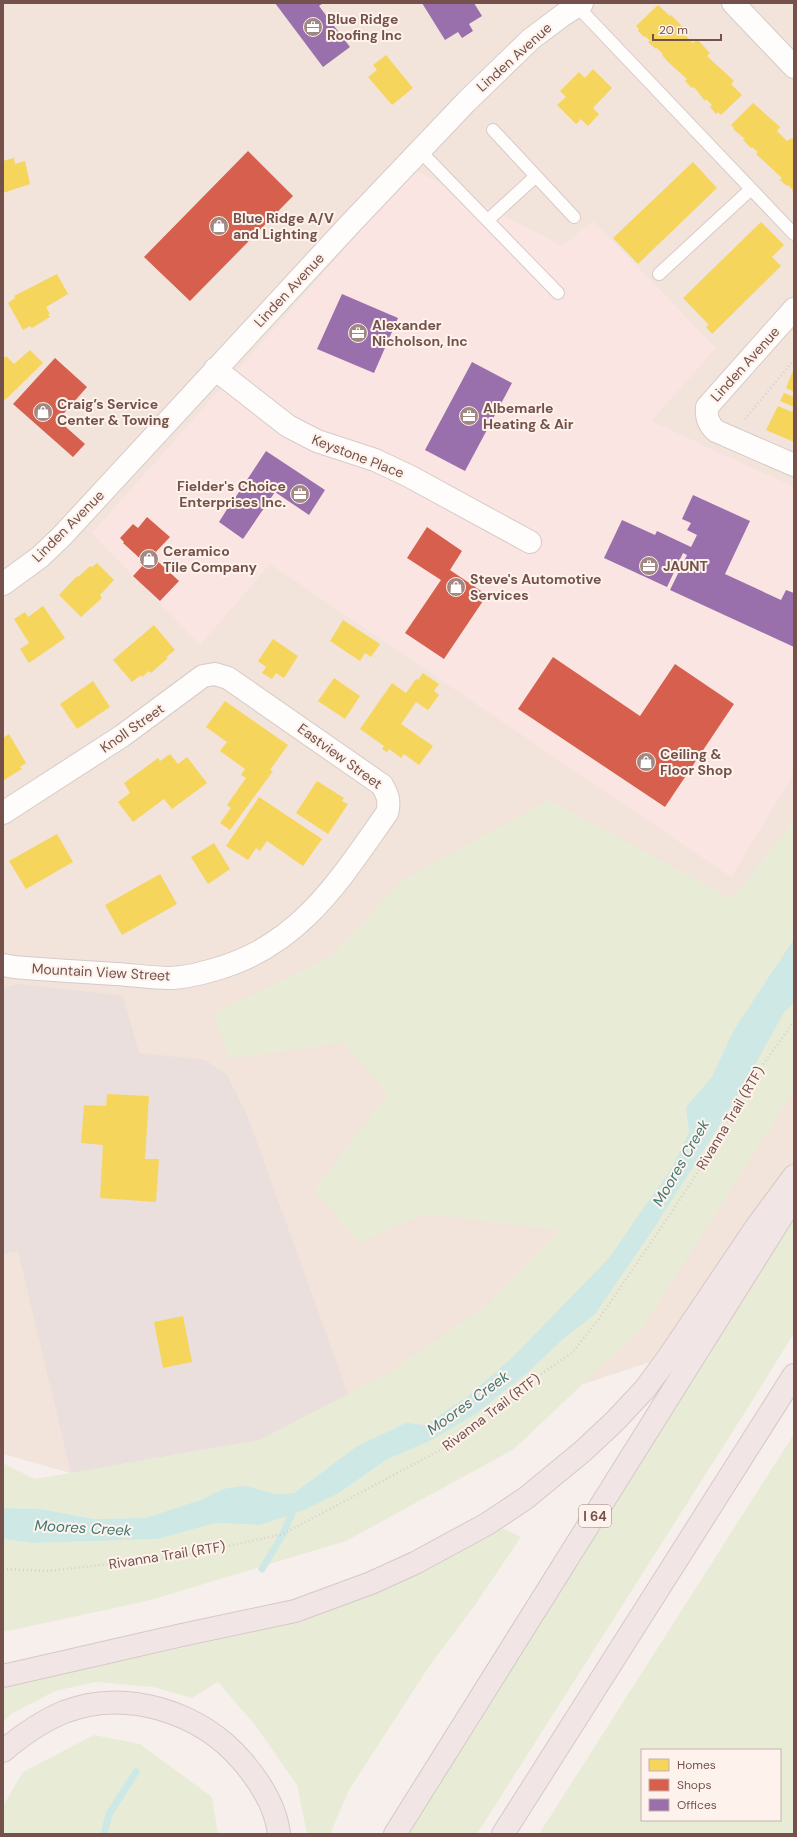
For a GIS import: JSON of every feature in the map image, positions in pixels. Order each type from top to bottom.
[{"type":"highway","points":[[3,1676],[295,1611],[371,1583],[487,1524],[526,1498],[583,1451],[615,1421],[645,1389],[670,1356],[757,1226],[794,1176]]},
{"type":"highway","name":"I 64","points":[[395,1834],[794,1197]]},
{"type":"highway","points":[[503,1834],[794,1375]]},
{"type":"highway","points":[[3,1752],[24,1733],[65,1712],[94,1705],[123,1703],[158,1708],[180,1715],[210,1732],[237,1754],[255,1776],[269,1800],[279,1834]]},
{"type":"street","points":[[733,3],[794,67]]},
{"type":"street","name":"Linden Avenue","points":[[3,584],[40,557],[62,536],[215,369],[419,150],[467,101],[531,39],[580,4]]},
{"type":"street","name":"Linden Avenue","points":[[794,309],[706,407],[706,416],[711,427],[716,431],[794,465]]},
{"type":"street","name":"Keystone Place","points":[[215,369],[288,426],[317,441],[375,460],[409,476],[530,542]]},
{"type":"street","name":"Knoll Street","points":[[3,813],[122,736],[203,676],[215,674],[228,678],[262,701]]},
{"type":"street","name":"Eastview Street","points":[[262,701],[382,785],[388,795],[389,806],[387,813],[379,824]]},
{"type":"street","name":"Mountain View Street","points":[[3,965],[170,978],[196,974],[229,966],[260,952],[283,937],[314,909],[350,867],[379,824]]},
{"type":"lane","points":[[580,4],[794,234]]},
{"type":"lane","points":[[493,130],[574,217]]},
{"type":"lane","points":[[419,150],[558,293]]},
{"type":"lane","points":[[488,220],[536,176]]},
{"type":"lane","points":[[659,274],[750,188]]},
{"type":"path","points":[[740,425],[794,360]]},
{"type":"path","name":"Rivanna Trail (RTF)","points":[[3,1569],[48,1571],[198,1554],[283,1534],[448,1446],[504,1406],[534,1379],[572,1353],[599,1319],[677,1204],[709,1155],[725,1125],[762,1066],[794,1021]]},
{"type":"shaded area","points":[[3,3],[794,3],[794,1315],[200,1509],[3,1454]]},
{"type":"shaded area","points":[[415,170],[562,246],[593,221],[716,348],[651,421],[794,487],[794,774],[731,877],[270,564],[200,645],[92,533]]},
{"type":"shaded area","points":[[19,984],[123,996],[139,1053],[205,1060],[227,1075],[247,1115],[348,1394],[260,1440],[71,1473],[18,1251],[3,1254],[3,988]]},
{"type":"green space","points":[[549,800],[732,899],[794,820],[794,939],[734,1030],[712,1077],[686,1107],[689,1132],[672,1168],[608,1259],[513,1357],[468,1396],[425,1425],[406,1423],[356,1447],[294,1493],[276,1494],[245,1486],[223,1489],[201,1500],[145,1518],[95,1519],[40,1509],[3,1508],[3,1463],[35,1479],[260,1440],[389,1373],[489,1303],[560,1230],[424,1214],[359,1243],[314,1190],[388,1094],[343,1042],[230,1059],[214,1013],[332,956],[403,880]]},
{"type":"green space","points":[[794,1003],[793,1092],[643,1327],[514,1449],[346,1541],[147,1601],[3,1632],[3,1539],[31,1543],[158,1539],[215,1523],[260,1525],[339,1493],[386,1460],[432,1440],[477,1413],[529,1371],[563,1339],[595,1314],[652,1231],[709,1142],[745,1083],[784,1012]]},
{"type":"green space","points":[[794,1220],[794,1333],[754,1398],[477,1834],[408,1834]]},
{"type":"green space","points":[[794,1434],[794,1834],[539,1834]]},
{"type":"green space","points":[[498,1526],[521,1537],[475,1605],[430,1665],[349,1790],[330,1834],[307,1834],[297,1785],[255,1725],[218,1682],[192,1698],[153,1687],[96,1682],[55,1691],[11,1714],[3,1722],[3,1687],[249,1633],[329,1610],[459,1550]]},
{"type":"green space","points":[[94,1735],[140,1744],[212,1797],[218,1834],[3,1834],[3,1806],[23,1772]]},
{"type":"water","name":"Moores Creek","points":[[794,939],[794,1003],[784,1012],[745,1083],[652,1231],[595,1314],[563,1339],[529,1371],[477,1413],[432,1440],[386,1460],[339,1493],[304,1510],[260,1525],[215,1523],[158,1539],[31,1543],[3,1539],[3,1508],[40,1509],[95,1519],[145,1518],[201,1500],[223,1489],[245,1486],[276,1494],[294,1493],[356,1447],[406,1423],[425,1425],[468,1396],[513,1357],[608,1259],[672,1168],[689,1132],[686,1107],[712,1077],[734,1030]]},
{"type":"building: Homes","points":[[658,5],[685,29],[682,32],[693,43],[697,39],[710,53],[707,56],[734,81],[731,84],[742,95],[721,115],[718,112],[716,114],[710,107],[712,105],[706,99],[705,101],[694,87],[692,88],[685,81],[687,79],[668,62],[657,48],[656,49],[648,42],[650,41],[645,36],[644,37],[638,31],[639,29],[636,26]]},
{"type":"building: Homes","points":[[386,55],[413,88],[392,105],[368,77],[377,70],[373,65]]},
{"type":"building: Homes","points":[[593,69],[612,88],[593,108],[599,114],[588,126],[581,119],[576,124],[557,105],[566,97],[560,91],[579,72],[585,78]]},
{"type":"building: Homes","points":[[753,103],[780,127],[777,131],[787,141],[792,138],[794,140],[794,193],[788,185],[787,186],[780,180],[782,178],[756,154],[758,152],[752,147],[751,148],[743,140],[745,139],[733,129],[734,128],[731,125]]},
{"type":"building: Homes","points":[[14,158],[15,164],[25,161],[30,184],[3,193],[3,161]]},
{"type":"building: Homes","points":[[693,162],[717,188],[638,264],[613,238]]},
{"type":"building: Homes","points":[[761,222],[784,245],[772,257],[781,266],[712,334],[706,327],[709,325],[683,298]]},
{"type":"building: Homes","points":[[57,274],[68,294],[46,307],[50,317],[32,328],[30,326],[23,330],[8,303],[15,298],[14,296]]},
{"type":"building: Homes","points":[[30,350],[43,363],[5,400],[3,398],[3,359],[6,356],[14,364]]},
{"type":"building: Homes","points":[[794,368],[794,392],[786,388]]},
{"type":"building: Homes","points":[[784,393],[794,397],[794,407],[780,401]]},
{"type":"building: Homes","points":[[778,406],[792,412],[794,407],[794,442],[766,430]]},
{"type":"building: Homes","points":[[97,563],[114,580],[100,595],[102,598],[81,617],[59,595],[77,576],[78,577],[90,566],[92,567]]},
{"type":"building: Homes","points":[[43,606],[65,638],[29,663],[20,649],[29,643],[14,619],[25,612],[28,617]]},
{"type":"building: Homes","points":[[343,620],[380,644],[371,657],[365,653],[360,661],[330,641]]},
{"type":"building: Homes","points":[[154,625],[175,650],[151,673],[149,671],[142,677],[141,675],[132,682],[113,660]]},
{"type":"building: Homes","points":[[273,639],[298,656],[284,678],[276,673],[272,679],[262,673],[266,667],[258,661]]},
{"type":"building: Homes","points":[[423,673],[439,684],[434,691],[439,695],[428,710],[416,702],[401,724],[433,746],[419,765],[404,754],[401,758],[389,749],[387,752],[382,749],[384,746],[360,729],[392,683],[406,693],[416,679],[418,680]]},
{"type":"building: Homes","points":[[334,678],[360,696],[345,719],[318,701]]},
{"type":"building: Homes","points":[[93,681],[110,707],[77,729],[60,704]]},
{"type":"building: Homes","points":[[225,701],[288,745],[270,770],[273,771],[230,830],[220,823],[231,808],[227,805],[246,778],[241,775],[245,769],[220,751],[227,742],[206,727]]},
{"type":"building: Homes","points":[[9,734],[26,763],[20,767],[22,769],[4,780],[3,738]]},
{"type":"building: Homes","points":[[170,754],[178,764],[187,757],[207,783],[172,809],[164,799],[133,822],[118,802],[130,793],[124,783],[158,758],[160,761]]},
{"type":"building: Homes","points":[[317,781],[344,798],[342,801],[348,804],[328,834],[296,813]]},
{"type":"building: Homes","points":[[259,797],[322,839],[303,866],[267,841],[260,851],[256,848],[248,860],[226,846]]},
{"type":"building: Homes","points":[[57,834],[73,862],[26,889],[9,861]]},
{"type":"building: Homes","points":[[214,843],[230,869],[208,884],[191,857]]},
{"type":"building: Homes","points":[[160,874],[177,904],[122,935],[105,905]]},
{"type":"building: Homes","points":[[107,1094],[149,1096],[145,1159],[159,1159],[156,1202],[100,1198],[103,1145],[81,1143],[84,1105],[106,1106]]},
{"type":"building: Homes","points":[[183,1316],[192,1362],[163,1368],[154,1322]]},
{"type":"building: Shops","name":"Blue Ridge A/V and Lighting","points":[[248,151],[293,196],[190,301],[144,257]]},
{"type":"building: Shops","name":"Craig’s Service Center & Towing","points":[[55,358],[87,387],[58,420],[85,444],[73,457],[13,404]]},
{"type":"building: Shops","name":"Ceramico Tile Company","points":[[147,517],[170,537],[152,556],[179,581],[160,601],[133,576],[145,563],[123,543],[124,542],[120,538],[133,524],[138,528]]},
{"type":"building: Shops","name":"Steve's Automotive Services","points":[[427,527],[462,551],[450,570],[487,595],[444,659],[405,633],[441,580],[407,558]]},
{"type":"building: Shops","name":"Ceiling & Floor Shop","points":[[553,657],[640,716],[675,664],[734,704],[665,807],[518,709]]},
{"type":"building: Offices","name":"Blue Ridge Roofing Inc","points":[[275,3],[323,3],[319,6],[350,47],[323,67]]},
{"type":"building: Offices","points":[[422,3],[474,3],[482,16],[469,24],[473,31],[462,38],[458,32],[445,40]]},
{"type":"building: Offices","name":"Alexander Nicholson, Inc","points":[[342,294],[398,318],[374,373],[317,349]]},
{"type":"building: Offices","name":"Albemarle Heating & Air","points":[[472,362],[512,383],[465,471],[425,450]]},
{"type":"building: Offices","name":"Fielder's Choice Enterprises Inc.","points":[[266,451],[325,490],[309,515],[275,492],[243,539],[219,522],[229,506],[226,505],[232,496],[235,498]]},
{"type":"building: Offices","name":"JAUNT","points":[[693,495],[750,521],[725,574],[781,600],[786,590],[794,593],[794,647],[670,590],[687,555],[683,553],[667,587],[604,558],[622,520],[655,535],[657,531],[691,547],[697,535],[687,530],[691,523],[682,519]]},
{"type":"waterway","points":[[262,1569],[283,1534],[295,1506]]},
{"type":"waterway","points":[[104,1834],[109,1814],[136,1772]]},
{"type":"place","name":"Blue Ridge Roofing Inc","points":[[313,27]]},
{"type":"place","name":"Blue Ridge A/V and Lighting","points":[[219,226]]},
{"type":"place","name":"Alexander Nicholson, Inc","points":[[358,333]]},
{"type":"place","name":"Craig’s Service Center & Towing","points":[[43,412]]},
{"type":"place","name":"Albemarle Heating & Air","points":[[469,416]]},
{"type":"place","name":"Fielder's Choice Enterprises Inc.","points":[[300,494]]},
{"type":"place","name":"Ceramico Tile Company","points":[[149,559]]},
{"type":"place","name":"JAUNT","points":[[649,566]]},
{"type":"place","name":"Steve's Automotive Services","points":[[456,587]]},
{"type":"place","name":"Ceiling & Floor Shop","points":[[646,762]]}]
